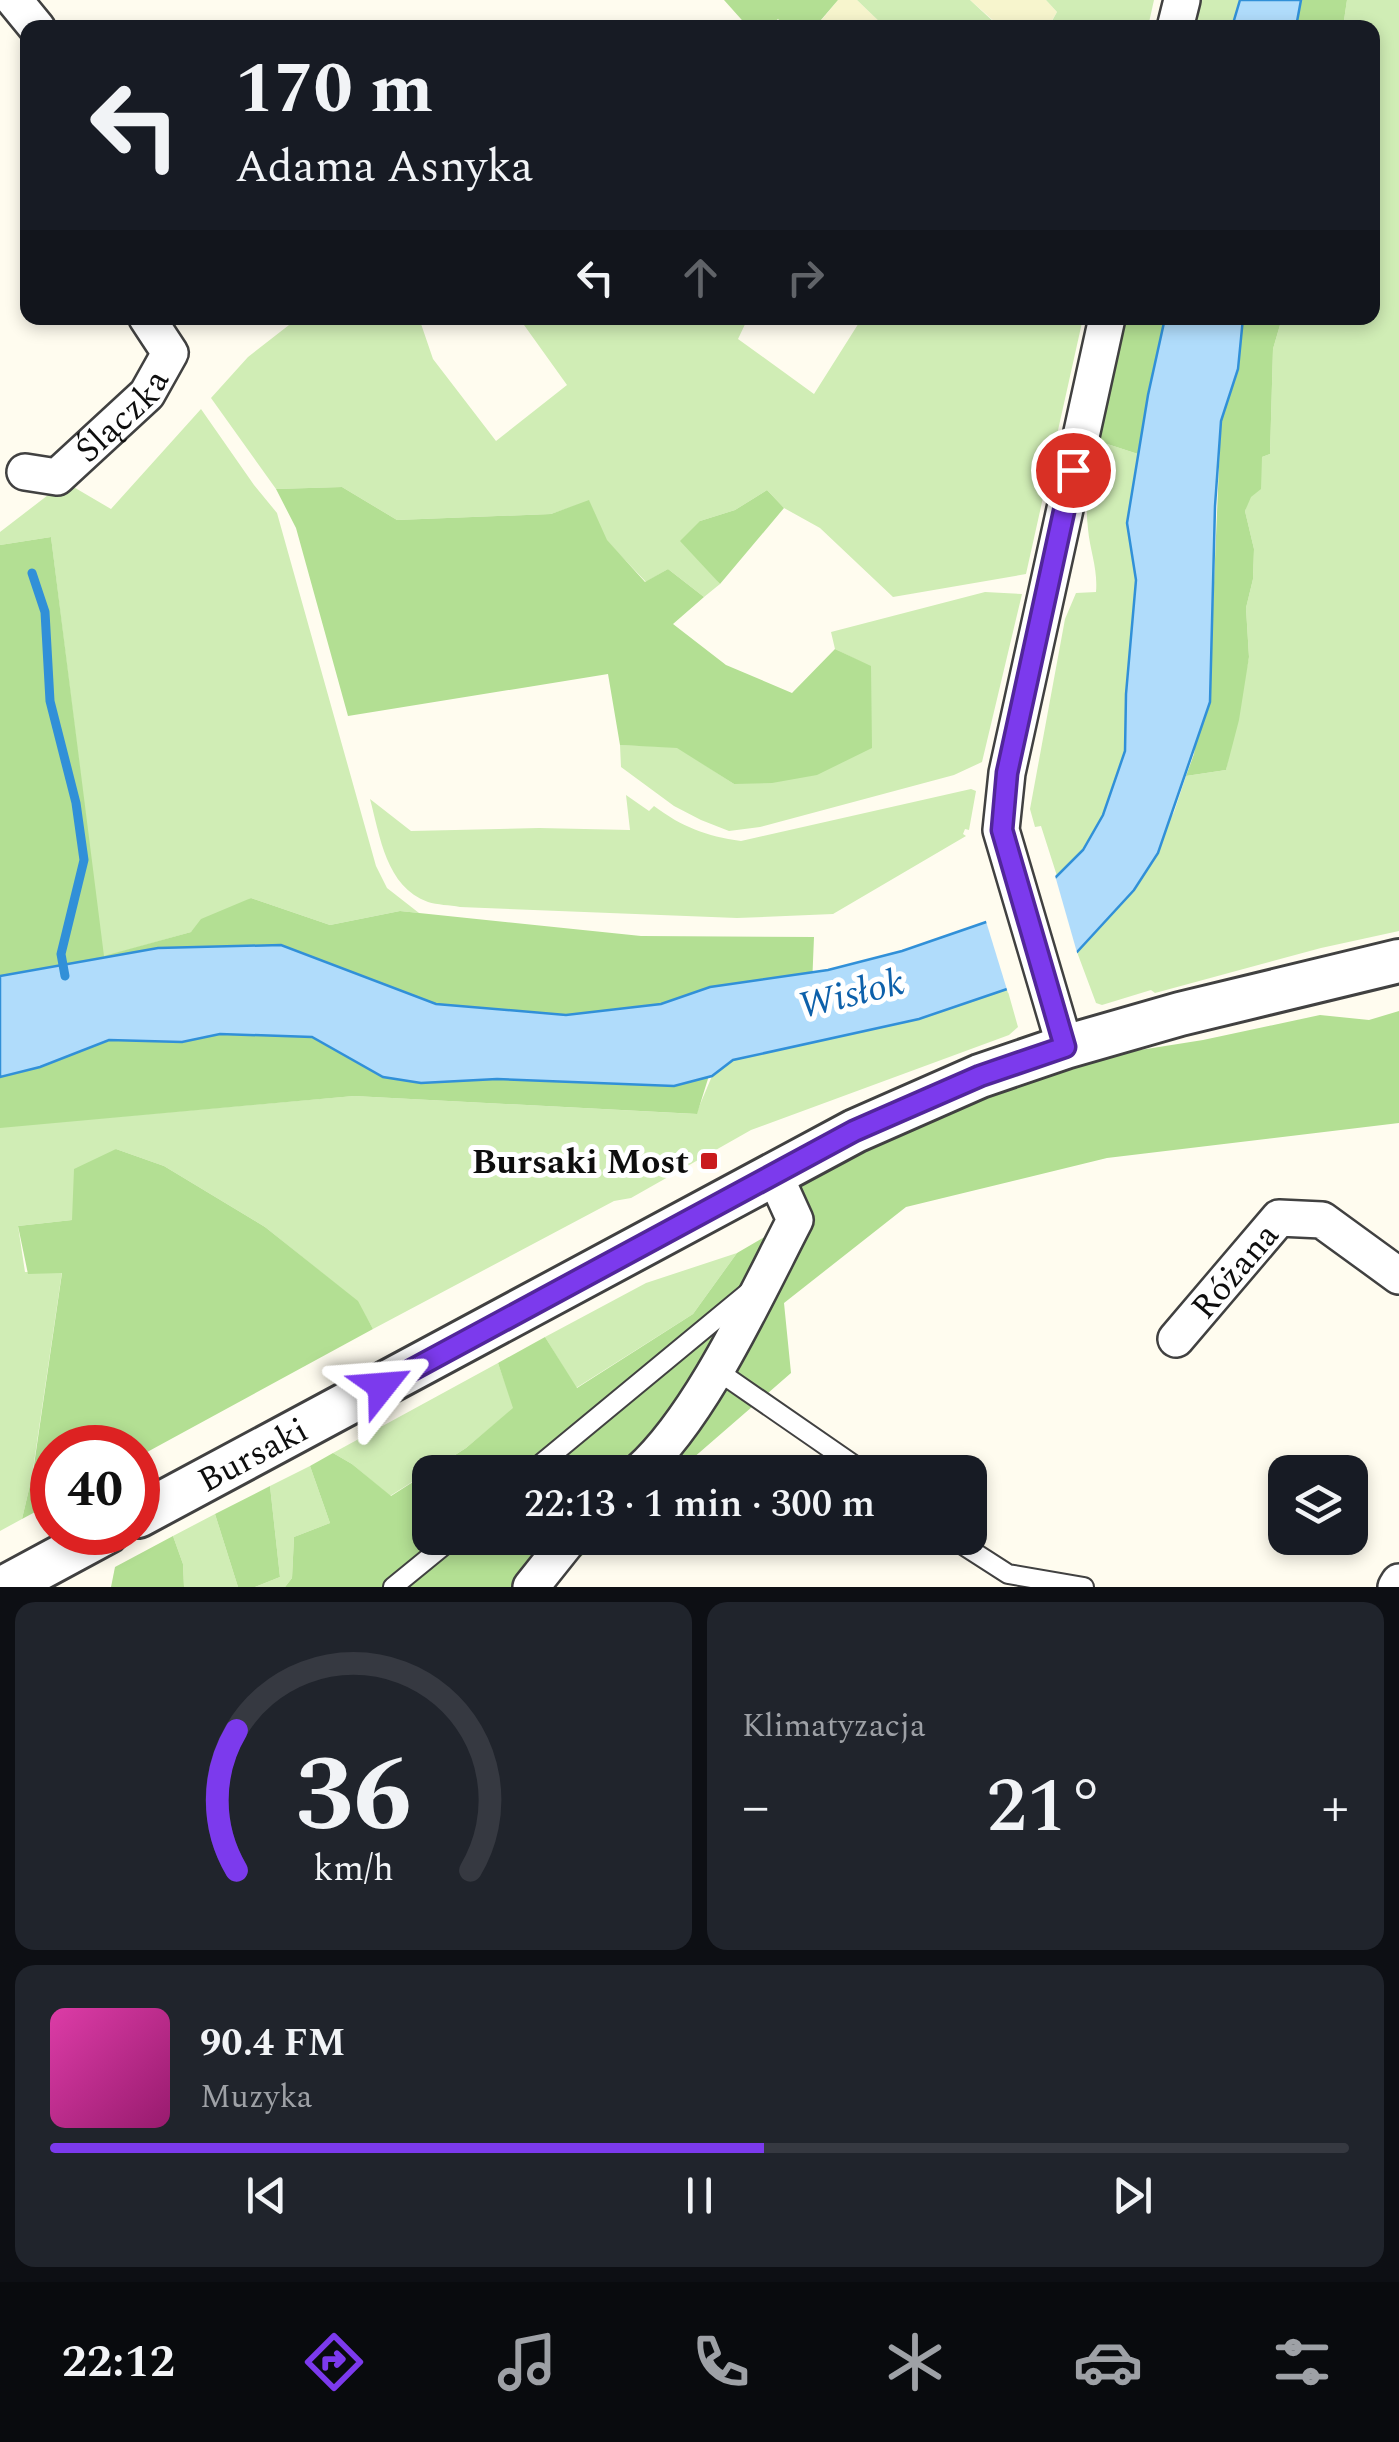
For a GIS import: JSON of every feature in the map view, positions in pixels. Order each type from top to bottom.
[{"type":"street","points":[[14,0],[30,20]]},
{"type":"street","name":"Ślączka","points":[[25,472],[57,476],[148,394],[170,354],[151,325]]},
{"type":"street","points":[[1060,1032],[1002,830],[1007,773],[1105,325]]},
{"type":"street","name":"Bursaki","points":[[160,1504],[854,1131],[980,1076],[1060,1032],[1180,1014],[1399,961]]},
{"type":"street","points":[[659,1455],[716,1369],[795,1220],[774,1176]]},
{"type":"street","name":"Różana","points":[[1176,1339],[1279,1218],[1322,1220],[1399,1276]]},
{"type":"street","points":[[4,1587],[64,1555]]},
{"type":"street","points":[[531,1587],[556,1555]]},
{"type":"lane","points":[[552,1455],[764,1279]]},
{"type":"lane","points":[[716,1369],[840,1455]]},
{"type":"lane","points":[[394,1587],[433,1555]]},
{"type":"lane","points":[[978,1555],[1008,1574],[1084,1587]]},
{"type":"shaded area","points":[[838,0],[857,0],[878,20],[822,20]]},
{"type":"shaded area","points":[[970,0],[1046,0],[1057,12],[1052,20],[993,20]]},
{"type":"green space","points":[[724,0],[838,0],[821,20],[742,20]]},
{"type":"green space","points":[[857,0],[970,0],[992,20],[878,20]]},
{"type":"green space","points":[[1046,0],[1154,0],[1150,20],[1052,20],[1057,12]]},
{"type":"green space","points":[[1200,0],[1240,0],[1234,20],[1195,20]]},
{"type":"green space","points":[[1301,0],[1347,0],[1344,20],[1297,20]]},
{"type":"green space","points":[[1347,0],[1399,0],[1399,931],[1102,1005],[1096,1003],[1077,952],[1134,890],[1174,812],[1186,776],[1226,770],[1249,657],[1246,608],[1253,579],[1254,549],[1245,511],[1262,457],[1270,454],[1273,349],[1280,325],[1380,325],[1380,20],[1344,20]]},
{"type":"green space","points":[[289,325],[421,325],[433,359],[496,441],[567,385],[524,325],[745,325],[738,339],[814,394],[858,325],[1081,325],[1026,574],[893,597],[820,528],[784,508],[767,490],[735,510],[700,521],[704,565],[720,584],[704,597],[668,569],[646,582],[606,540],[589,501],[551,514],[397,520],[342,487],[276,489],[211,398],[248,357]]},
{"type":"green space","points":[[1123,325],[1164,325],[1138,454],[1098,441]]},
{"type":"green space","points":[[1242,325],[1280,325],[1273,349],[1270,454],[1262,457],[1261,489],[1251,497],[1245,511],[1254,549],[1253,579],[1246,608],[1249,657],[1239,720],[1226,770],[1186,776],[1194,754],[1212,629],[1221,420],[1238,369]]},
{"type":"green space","points":[[201,409],[277,513],[376,866],[387,888],[419,913],[400,911],[330,925],[251,898],[191,932],[103,957],[51,537],[0,545],[0,532],[65,482],[111,509]]},
{"type":"green space","points":[[1098,441],[1138,454],[1127,523],[1136,580],[1125,751],[1103,815],[1083,850],[1057,876],[1041,826],[1035,827],[1030,809],[1065,619],[1076,593],[1096,592],[1087,506]]},
{"type":"green space","points":[[342,487],[397,520],[551,514],[589,500],[607,540],[645,582],[668,569],[704,597],[673,624],[726,665],[792,693],[835,649],[871,666],[872,748],[817,775],[772,783],[734,784],[677,748],[620,745],[608,674],[348,716],[296,528],[276,489]]},
{"type":"green space","points":[[767,490],[784,508],[720,584],[680,541],[700,521],[735,510]]},
{"type":"green space","points":[[51,537],[104,956],[191,932],[201,919],[251,898],[330,925],[400,911],[641,936],[814,937],[812,986],[732,1002],[697,1114],[354,1096],[0,1128],[0,545]]},
{"type":"green space","points":[[985,592],[1022,594],[982,762],[954,775],[760,827],[729,831],[674,806],[621,767],[620,745],[677,747],[734,784],[871,667],[835,649],[831,632]]},
{"type":"green space","points":[[976,791],[969,830],[965,829],[963,834],[966,836],[833,914],[737,918],[460,907],[428,902],[414,895],[394,873],[370,799],[411,831],[630,830],[626,795],[649,811],[654,806],[695,830],[741,841]]},
{"type":"green space","points":[[1007,988],[1018,1027],[1009,1035],[751,1130],[631,1198],[614,1201],[373,1329],[357,1301],[265,1227],[164,1166],[116,1149],[72,1220],[18,1226],[25,1272],[62,1272],[40,1425],[30,1425],[30,1485],[22,1519],[0,1531],[0,1127],[354,1096],[696,1114],[712,1076],[733,1060],[919,1019]]},
{"type":"green space","points":[[1399,1011],[1399,1123],[1107,1158],[906,1207],[784,1303],[791,1373],[697,1455],[455,1455],[513,1408],[498,1363],[545,1337],[577,1388],[693,1314],[737,1253],[794,1220],[775,1176],[1077,1060],[1203,1040],[1320,1015],[1369,1020]]},
{"type":"green space","points":[[116,1149],[164,1166],[265,1227],[358,1301],[373,1329],[160,1445],[160,1425],[40,1425],[62,1273],[28,1274],[18,1226],[72,1220],[74,1169]]},
{"type":"green space","points":[[737,1253],[693,1314],[576,1388],[545,1337],[646,1283]]},
{"type":"green space","points":[[498,1363],[514,1408],[455,1455],[412,1455],[412,1482],[390,1496],[333,1453]]},
{"type":"green space","points":[[333,1453],[391,1496],[412,1483],[412,1555],[583,1555],[545,1587],[285,1587],[292,1578],[294,1537],[330,1523],[310,1466]]},
{"type":"green space","points":[[310,1466],[330,1523],[294,1537],[292,1578],[285,1587],[255,1587],[280,1577],[270,1486]]},
{"type":"green space","points":[[30,1485],[30,1515],[22,1519]]},
{"type":"green space","points":[[270,1486],[280,1577],[255,1587],[238,1587],[215,1514]]},
{"type":"green space","points":[[215,1514],[238,1587],[184,1587],[183,1564],[173,1536]]},
{"type":"green space","points":[[173,1536],[183,1564],[184,1587],[111,1587],[115,1567],[137,1555],[160,1555],[160,1543]]},
{"type":"water","points":[[1240,0],[1301,0],[1297,20],[1234,20]]},
{"type":"water","name":"Wisłok","points":[[1163,325],[1242,325],[1238,369],[1221,421],[1210,702],[1158,853],[1134,890],[1077,952],[1010,988],[919,1019],[733,1060],[712,1076],[674,1086],[497,1079],[421,1083],[383,1077],[312,1037],[220,1034],[182,1042],[109,1040],[40,1067],[0,1077],[0,976],[158,948],[281,945],[436,1004],[566,1015],[661,1004],[710,987],[828,970],[902,951],[989,921],[1055,878],[1083,850],[1103,815],[1125,751],[1136,580],[1127,523]]},
{"type":"pier","points":[[1054,872],[1078,956],[1008,993],[985,918]]},
{"type":"waterway","points":[[32,573],[45,612],[50,701],[76,803],[84,860],[61,954],[65,976]]},
{"type":"place","name":"Bursaki Most","points":[[709,1161]]},
{"type":"route","points":[[382,1386],[854,1131],[980,1076],[1065,1047],[1002,830],[1007,773],[1073,470]]}]
